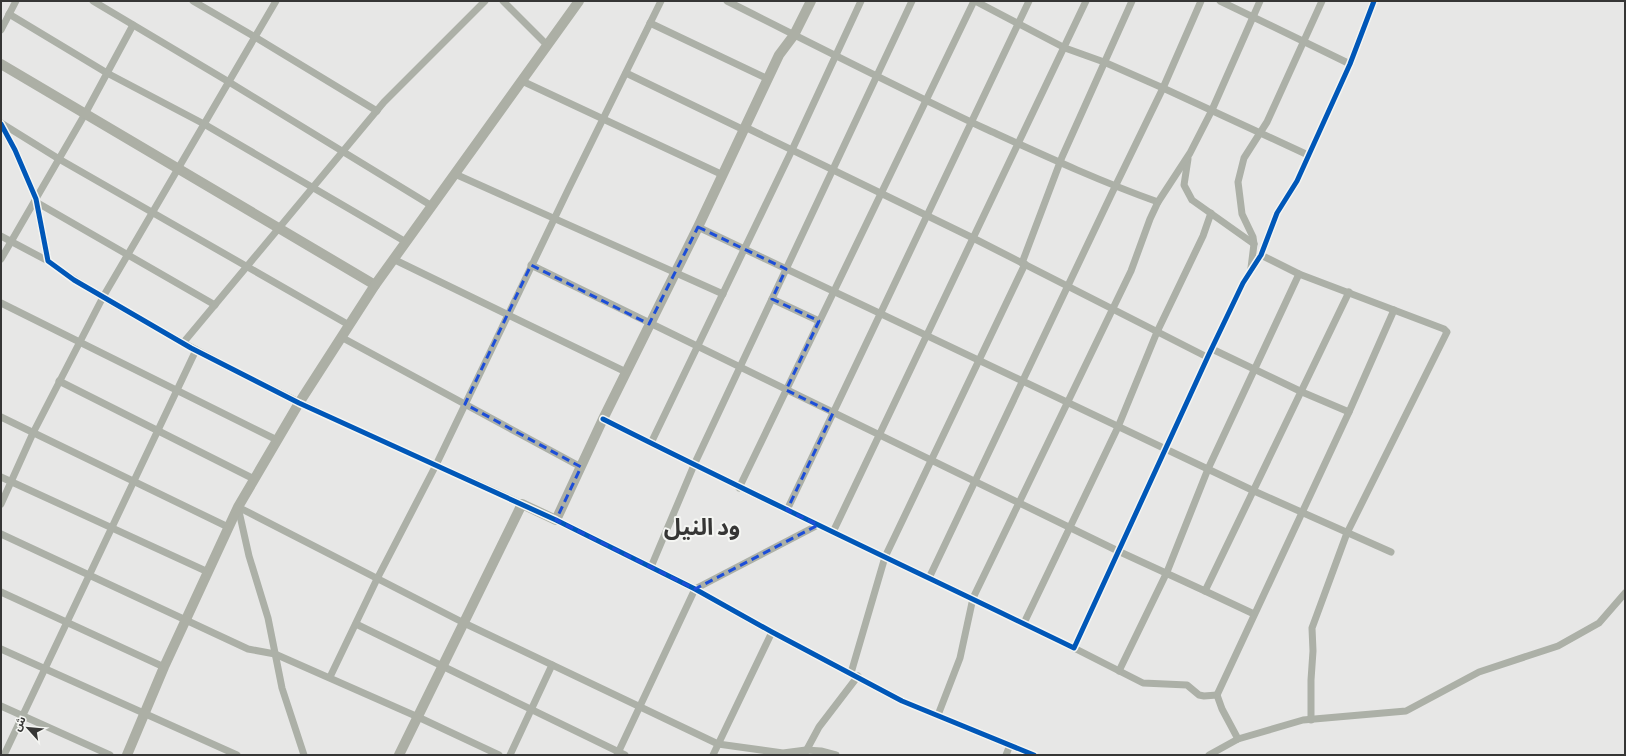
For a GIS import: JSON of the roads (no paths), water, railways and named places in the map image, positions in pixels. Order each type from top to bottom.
[{"type":"street","points":[[1,30],[16,1]]},
{"type":"street","points":[[93,1],[432,206]]},
{"type":"street","points":[[193,1],[377,111]]},
{"type":"street","points":[[1,504],[33,433],[102,297],[276,1]]},
{"type":"street","points":[[183,343],[377,111],[485,1]]},
{"type":"street","points":[[503,1],[548,45]]},
{"type":"street","points":[[127,755],[164,667],[238,507],[299,403],[375,284],[579,1]]},
{"type":"street","points":[[330,677],[436,465],[531,265],[661,1]]},
{"type":"street","points":[[727,1],[836,56],[1018,144],[1114,187],[1158,202]]},
{"type":"street","points":[[556,520],[603,419],[723,175],[779,55],[794,35],[811,1]]},
{"type":"street","points":[[651,443],[792,150],[861,1]]},
{"type":"street","points":[[651,567],[694,465],[912,1]]},
{"type":"street","points":[[739,488],[974,1],[1064,47],[1104,62],[1163,88],[1308,155]]},
{"type":"street","points":[[787,510],[1029,1]]},
{"type":"street","points":[[833,532],[1086,1]]},
{"type":"street","points":[[851,673],[885,557],[1023,264],[1060,162],[1132,1]]},
{"type":"street","points":[[929,578],[1114,187],[1163,88],[1201,1]]},
{"type":"street","points":[[1220,1],[1350,64]]},
{"type":"street","points":[[938,716],[960,658],[973,598],[1131,271],[1150,219],[1158,202],[1190,153],[1212,110],[1260,1]]},
{"type":"street","points":[[1250,272],[1254,244],[1253,237],[1242,214],[1238,182],[1244,158],[1267,122],[1322,1]]},
{"type":"street","points":[[1074,648],[1207,357],[1243,283],[1261,256],[1277,213],[1294,186],[1350,64],[1374,1]]},
{"type":"street","points":[[9,14],[107,73],[204,124],[406,242]]},
{"type":"street","points":[[650,23],[768,80]]},
{"type":"street","points":[[1,260],[85,114],[133,25]]},
{"type":"street","points":[[1,64],[375,284]]},
{"type":"street","points":[[626,72],[927,215],[1207,357]]},
{"type":"street","points":[[522,81],[723,175]]},
{"type":"street","points":[[1,123],[59,159],[349,325]]},
{"type":"street","points":[[1,123],[15,150],[36,201],[48,261]]},
{"type":"street","points":[[1190,153],[1184,176],[1184,185],[1192,200],[1211,213],[1218,220],[1254,244]]},
{"type":"street","points":[[455,174],[723,294]]},
{"type":"street","points":[[36,201],[215,306]]},
{"type":"street","points":[[1024,623],[1118,427],[1157,332],[1204,236],[1211,213]]},
{"type":"street","points":[[698,227],[1254,491],[1391,552]]},
{"type":"street","points":[[1,236],[48,261],[74,280],[183,343],[299,403],[556,520],[695,589],[902,701],[1034,755]]},
{"type":"street","points":[[1261,256],[1299,274],[1444,329],[1447,332],[1347,533],[1312,628],[1313,651],[1311,720]]},
{"type":"street","points":[[393,259],[626,372]]},
{"type":"street","points":[[531,265],[649,324],[1118,551],[1167,572],[1254,614]]},
{"type":"street","points":[[1119,671],[1167,572],[1208,469],[1299,274]]},
{"type":"street","points":[[1205,591],[1349,292]]},
{"type":"street","points":[[772,299],[819,322]]},
{"type":"street","points":[[1,303],[277,440]]},
{"type":"street","points":[[1238,739],[1222,709],[1217,695],[1349,412],[1394,310]]},
{"type":"street","points":[[341,337],[581,467]]},
{"type":"street","points":[[1212,348],[1302,392],[1349,412]]},
{"type":"street","points":[[4,755],[196,350]]},
{"type":"street","points":[[60,381],[254,479]]},
{"type":"street","points":[[1,417],[228,528]]},
{"type":"street","points":[[603,419],[739,488],[973,598],[1143,683],[1187,685],[1199,695],[1217,695]]},
{"type":"street","points":[[1,477],[208,572]]},
{"type":"street","points":[[399,755],[522,504]]},
{"type":"street","points":[[238,507],[464,623],[718,744],[783,753],[821,751],[836,755]]},
{"type":"street","points":[[238,507],[250,556],[268,618],[282,688],[304,755]]},
{"type":"street","points":[[356,624],[532,709],[620,754],[639,707],[695,589],[818,525]]},
{"type":"street","points":[[1,534],[248,649],[275,654],[330,677],[499,755]]},
{"type":"street","points":[[1,592],[164,667]]},
{"type":"street","points":[[1209,755],[1238,739],[1303,720],[1406,711],[1479,672],[1558,646],[1599,624],[1625,593]]},
{"type":"street","points":[[713,755],[772,632]]},
{"type":"street","points":[[1,649],[237,755]]},
{"type":"street","points":[[510,755],[552,665]]},
{"type":"street","points":[[805,752],[819,728],[858,676]]},
{"type":"street","points":[[1,706],[110,755]]},
{"type":"street","points":[[1006,755],[1010,745]]},
{"type":"district","name":"ود النيل","points":[[702,528]]}]
